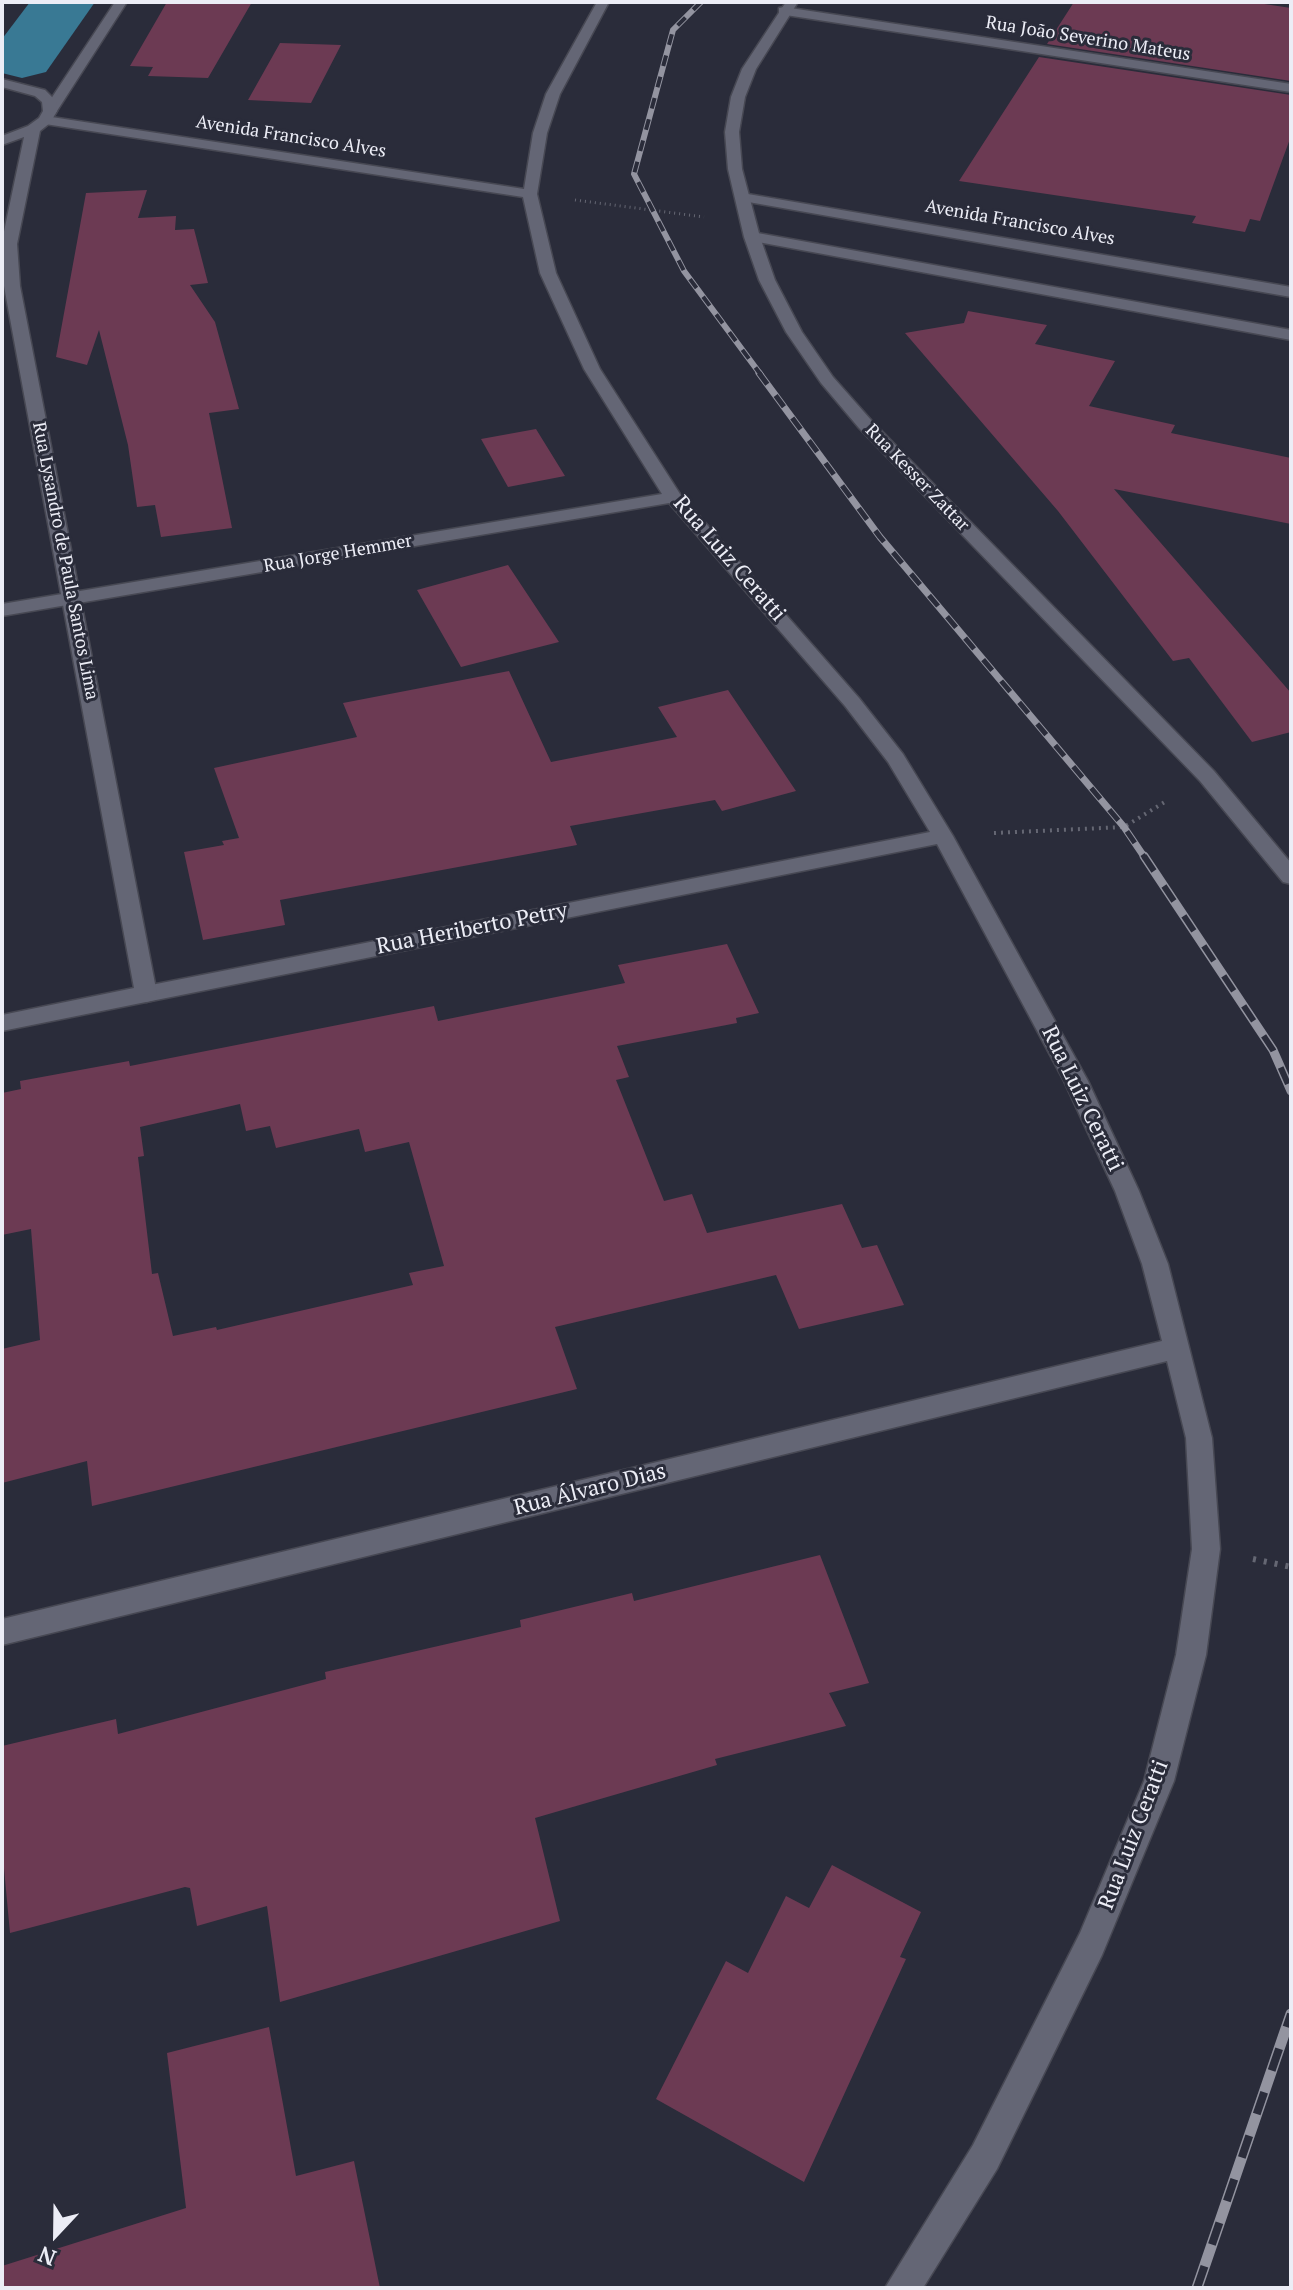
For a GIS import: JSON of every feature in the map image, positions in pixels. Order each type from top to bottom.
[{"type":"street","points":[[2,141],[42,120],[121,2]]},
{"type":"street","name":"Rua Luiz Ceratti","points":[[603,2],[553,94],[540,133],[530,194],[548,273],[592,369],[673,497],[852,702],[896,759],[943,836],[1076,1081],[1127,1191],[1155,1264],[1199,1438],[1206,1549],[1191,1655],[1159,1781],[1091,1944],[985,2157],[903,2288]]},
{"type":"street","name":"Rua João Severino Mateus","points":[[788,6],[1291,88]]},
{"type":"street","name":"Rua Kesser Zattar","points":[[788,6],[755,59],[738,97],[732,132],[735,169],[750,230],[767,280],[794,332],[827,380],[865,424],[1207,776],[1291,877]]},
{"type":"street","points":[[2,83],[40,93],[49,101],[42,120]]},
{"type":"street","name":"Avenida Francisco Alves","points":[[42,120],[530,194]]},
{"type":"street","name":"Rua Lysandro de Paula Santos Lima","points":[[42,120],[9,244],[12,286],[146,994]]},
{"type":"street","name":"Avenida Francisco Alves","points":[[742,197],[1291,292]]},
{"type":"street","points":[[845,254],[836,243],[839,232],[852,223],[873,218]]},
{"type":"street","points":[[750,230],[845,254],[1291,335]]},
{"type":"street","name":"Rua Jorge Hemmer","points":[[2,610],[673,497]]},
{"type":"street","name":"Rua Heriberto Petry","points":[[2,1023],[943,836]]},
{"type":"street","name":"Rua Álvaro Dias","points":[[2,1632],[1178,1348]]},
{"type":"path","points":[[530,194],[750,230]]},
{"type":"path","points":[[943,836],[1124,827],[1207,776]]},
{"type":"building","points":[[167,2],[252,2],[208,78],[148,76],[153,67],[130,66]]},
{"type":"building","points":[[1074,2],[1251,2],[1291,8],[1291,81],[1047,44]]},
{"type":"building","points":[[280,43],[341,45],[311,103],[248,100]]},
{"type":"building","points":[[1039,57],[1291,95],[1291,136],[1260,221],[1250,219],[1245,232],[1192,223],[1196,216],[959,181]]},
{"type":"building","points":[[147,190],[138,218],[176,216],[175,230],[194,229],[208,283],[190,285],[215,322],[239,409],[209,413],[232,528],[161,537],[155,505],[137,507],[128,445],[99,330],[87,365],[56,357],[86,193]]},
{"type":"building","points":[[968,311],[1047,325],[1035,344],[1115,361],[1089,406],[1175,425],[1171,433],[1291,458],[1291,524],[1114,489],[1291,693],[1291,732],[1252,742],[1189,658],[1173,661],[1058,511],[905,333],[964,323]]},
{"type":"building","points":[[536,429],[565,476],[508,487],[481,439]]},
{"type":"building","points":[[508,565],[559,642],[461,667],[417,590]]},
{"type":"building","points":[[509,671],[551,762],[677,737],[658,707],[728,690],[796,791],[722,811],[715,800],[570,826],[577,845],[280,900],[285,925],[203,940],[184,852],[224,845],[222,841],[239,838],[214,768],[357,737],[343,703]]},
{"type":"building","points":[[727,944],[759,1013],[736,1018],[737,1023],[617,1046],[629,1077],[616,1080],[664,1201],[692,1194],[707,1233],[842,1204],[862,1248],[877,1245],[904,1305],[799,1329],[776,1275],[555,1327],[577,1389],[92,1506],[87,1461],[2,1483],[2,1349],[40,1340],[31,1229],[2,1235],[2,1093],[21,1089],[20,1081],[129,1061],[130,1066],[434,1006],[438,1021],[625,983],[618,965]],"holes":[[[240,1104],[246,1131],[270,1126],[276,1148],[359,1129],[365,1152],[409,1142],[444,1266],[409,1273],[413,1285],[217,1330],[216,1327],[173,1336],[158,1273],[152,1274],[138,1157],[144,1156],[140,1127]]]},
{"type":"building","points":[[820,1555],[869,1683],[829,1693],[846,1726],[715,1759],[717,1765],[535,1818],[560,1921],[280,2002],[267,1906],[197,1926],[190,1888],[185,1887],[10,1933],[2,1847],[2,1746],[116,1719],[118,1734],[326,1679],[325,1672],[521,1627],[520,1620],[632,1593],[634,1601]]},
{"type":"building","points":[[832,1865],[921,1912],[900,1957],[906,1959],[804,2182],[656,2099],[726,1961],[748,1973],[786,1896],[809,1908]]},
{"type":"building","points":[[269,2027],[296,2176],[354,2161],[380,2288],[2,2288],[2,2266],[186,2208],[167,2053]]},
{"type":"waterway","points":[[22,58],[63,2]]},
{"type":"railway","points":[[701,2],[673,30],[634,174],[684,271],[761,375]]},
{"type":"railway","points":[[759,373],[880,537],[1124,827],[1145,858]]},
{"type":"railway","points":[[1144,856],[1273,1050],[1291,1091]]},
{"type":"railway","points":[[1197,2288],[1291,2014]]}]
